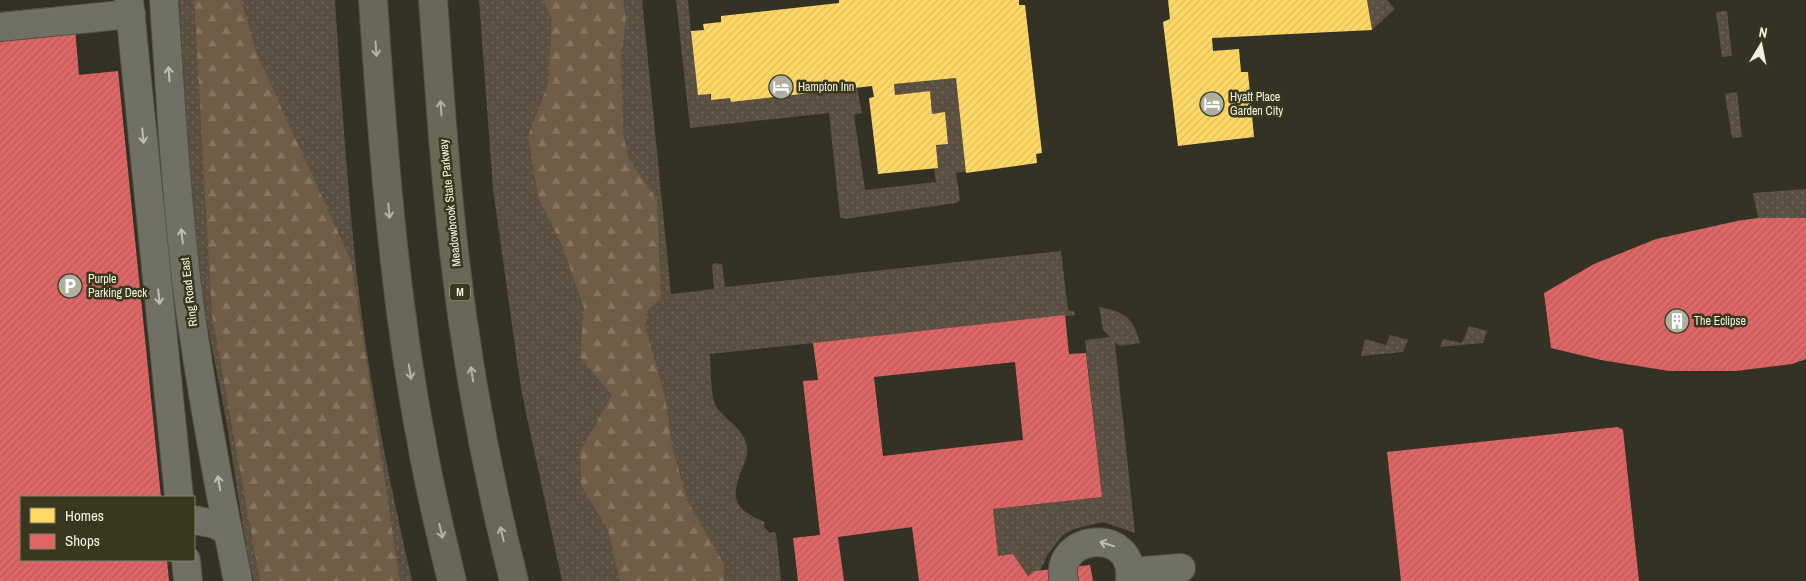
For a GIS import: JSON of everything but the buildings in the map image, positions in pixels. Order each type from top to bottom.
[{"type":"highway","points":[[373,0],[386,183],[402,321],[422,443],[452,581]]},
{"type":"highway","name":"Meadowbrook State Parkway","points":[[433,0],[448,196],[462,310],[488,469],[514,581]]},
{"type":"street","name":"Ring Road East","points":[[164,0],[176,181],[187,285],[204,398],[238,581]]},
{"type":"street","points":[[0,27],[130,7],[178,496]]},
{"type":"street","points":[[195,520],[214,524],[228,531]]},
{"type":"street","points":[[1064,581],[1064,565],[1069,555],[1078,547],[1088,542],[1100,541],[1112,544],[1121,551],[1128,561],[1130,577],[1181,568]]},
{"type":"street","points":[[186,561],[188,581]]},
{"type":"shaded area","points":[[179,0],[335,0],[353,242],[367,352],[380,429],[412,581],[254,581],[246,547],[227,425],[202,297],[190,181]]},
{"type":"shaded area","points":[[479,0],[642,0],[671,294],[714,289],[712,265],[715,263],[722,264],[725,287],[1061,251],[1068,310],[1073,311],[1076,315],[710,354],[712,390],[717,408],[739,430],[746,441],[746,458],[736,489],[737,502],[747,513],[765,522],[764,527],[770,533],[776,533],[781,581],[562,581],[521,389],[493,189]]},
{"type":"shaded area","points":[[676,0],[688,0],[691,31],[711,99],[730,98],[731,102],[857,88],[862,113],[854,115],[865,190],[936,182],[934,168],[938,167],[936,145],[948,144],[945,113],[932,114],[930,91],[895,95],[894,84],[956,78],[968,171],[956,173],[960,200],[956,203],[844,219],[840,217],[829,113],[690,128]]},
{"type":"shaded area","points":[[1367,0],[1387,0],[1395,9],[1372,30]]},
{"type":"shaded area","points":[[1727,11],[1732,56],[1722,57],[1716,12]]},
{"type":"shaded area","points":[[1737,92],[1742,137],[1732,138],[1725,94]]},
{"type":"shaded area","points":[[1806,189],[1806,218],[1758,218],[1753,193]]},
{"type":"shaded area","points":[[1099,307],[1115,311],[1127,317],[1134,327],[1140,343],[1120,346],[1115,343],[1135,533],[1103,522],[1074,529],[1063,535],[1048,554],[1040,571],[1035,571],[1028,576],[1013,554],[998,556],[993,509],[1102,497],[1085,340],[1110,337],[1103,330]]},
{"type":"shaded area","points":[[1469,326],[1487,331],[1483,343],[1440,347],[1443,339],[1462,343]]},
{"type":"shaded area","points":[[1390,335],[1408,340],[1403,352],[1361,356],[1365,339],[1386,345]]},
{"type":"green space","points":[[194,0],[241,0],[257,54],[351,261],[400,581],[260,581],[212,315]]},
{"type":"green space","points":[[543,0],[623,0],[626,20],[621,57],[623,133],[628,158],[657,200],[661,299],[648,310],[645,326],[665,397],[672,446],[687,500],[724,564],[724,581],[620,581],[608,530],[581,485],[580,452],[612,395],[580,357],[584,308],[562,245],[539,199],[528,137],[548,84],[552,19]]},
{"type":"place","name":"Hampton Inn","points":[[781,87]]},
{"type":"place","name":"Hyatt Place Garden City","points":[[1212,104]]},
{"type":"place","name":"Purple Parking Deck","points":[[70,286]]},
{"type":"place","name":"The Eclipse","points":[[1677,321]]}]
